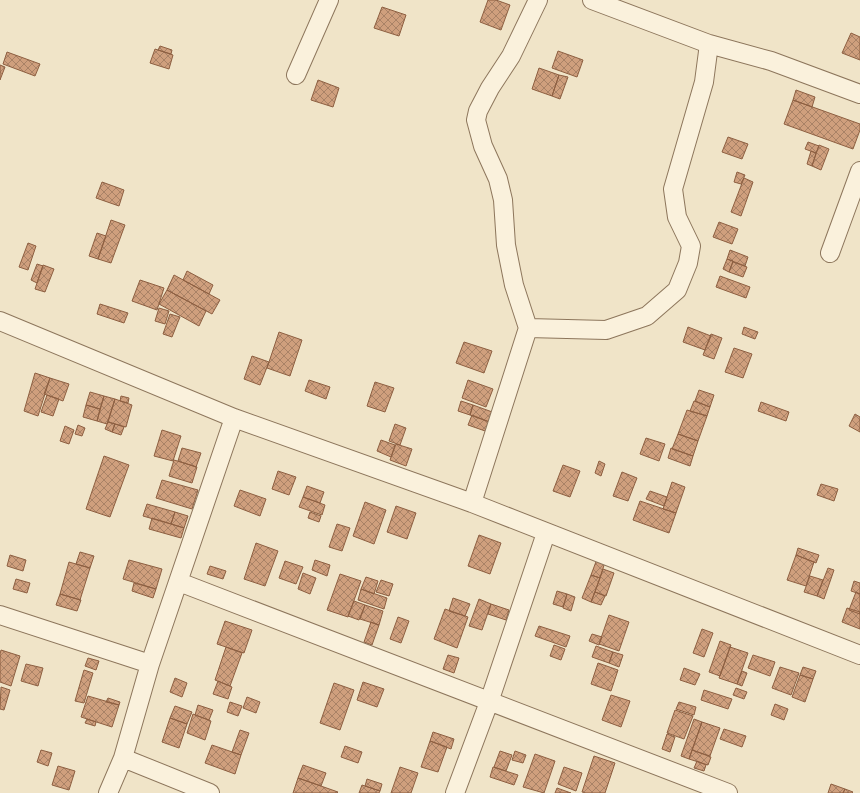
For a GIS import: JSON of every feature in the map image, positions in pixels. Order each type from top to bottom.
[{"type":"street","points":[[296,75],[328,0]]},
{"type":"street","points":[[472,503],[528,328],[514,285],[506,245],[503,200],[498,179],[483,146],[476,120],[478,111],[490,88],[511,56],[538,0]]},
{"type":"street","points":[[592,0],[709,44],[771,61],[860,94]]},
{"type":"street","points":[[528,328],[606,330],[647,316],[677,290],[688,263],[691,246],[676,216],[673,189],[704,82],[709,44]]},
{"type":"street","points":[[830,253],[860,171]]},
{"type":"street","points":[[0,321],[234,418],[472,503],[860,655]]},
{"type":"street","points":[[108,793],[123,758],[150,664],[234,418]]},
{"type":"street","points":[[454,793],[490,702],[546,533]]},
{"type":"street","points":[[179,582],[728,793]]},
{"type":"street","points":[[0,615],[150,664]]},
{"type":"street","points":[[123,758],[210,793]]},
{"type":"building","points":[[488,0],[496,0],[510,5],[501,30],[480,22]]},
{"type":"building","points":[[382,7],[406,15],[399,36],[374,28]]},
{"type":"building","points":[[851,33],[860,37],[860,60],[842,53]]},
{"type":"building","points":[[160,46],[172,50],[171,54],[158,50]]},
{"type":"building","points":[[155,49],[173,55],[169,69],[150,63]]},
{"type":"building","points":[[558,51],[583,60],[577,77],[552,68]]},
{"type":"building","points":[[7,52],[40,64],[35,76],[3,64]]},
{"type":"building","points":[[0,65],[5,67],[0,80]]},
{"type":"building","points":[[539,68],[559,75],[552,96],[532,89]]},
{"type":"building","points":[[559,75],[568,77],[560,99],[552,96]]},
{"type":"building","points":[[318,80],[339,88],[333,107],[311,100]]},
{"type":"building","points":[[796,90],[815,97],[812,107],[793,100]]},
{"type":"building","points":[[793,100],[860,124],[860,130],[853,149],[784,124]]},
{"type":"building","points":[[728,137],[748,144],[742,159],[722,152]]},
{"type":"building","points":[[808,142],[819,146],[816,153],[805,149]]},
{"type":"building","points":[[819,145],[829,149],[821,170],[812,166]]},
{"type":"building","points":[[811,151],[816,153],[812,166],[807,164]]},
{"type":"building","points":[[737,172],[745,175],[741,184],[734,182]]},
{"type":"building","points":[[744,178],[753,182],[741,216],[731,212]]},
{"type":"building","points":[[102,182],[124,190],[119,206],[96,198]]},
{"type":"building","points":[[111,220],[125,225],[111,263],[98,259]]},
{"type":"building","points":[[719,222],[738,229],[732,244],[713,237]]},
{"type":"building","points":[[97,233],[106,236],[98,259],[89,256]]},
{"type":"building","points":[[28,243],[36,246],[28,270],[19,267]]},
{"type":"building","points":[[730,250],[748,257],[745,266],[727,259]]},
{"type":"building","points":[[727,259],[733,261],[729,272],[723,269]]},
{"type":"building","points":[[733,262],[747,267],[743,277],[729,272]]},
{"type":"building","points":[[37,264],[43,266],[37,283],[31,280]]},
{"type":"building","points":[[43,265],[54,269],[45,292],[35,289]]},
{"type":"building","points":[[187,271],[213,285],[209,294],[183,280]]},
{"type":"building","points":[[174,275],[220,300],[212,314],[167,290]]},
{"type":"building","points":[[720,276],[750,287],[746,298],[716,287]]},
{"type":"building","points":[[140,280],[164,288],[157,310],[132,301]]},
{"type":"building","points":[[167,290],[206,311],[199,326],[159,304]]},
{"type":"building","points":[[100,304],[128,313],[124,323],[97,314]]},
{"type":"building","points":[[159,308],[169,311],[165,324],[155,321]]},
{"type":"building","points":[[170,314],[180,317],[172,337],[163,334]]},
{"type":"building","points":[[688,327],[711,336],[705,350],[683,342]]},
{"type":"building","points":[[744,327],[758,332],[755,339],[742,334]]},
{"type":"building","points":[[279,332],[302,340],[290,376],[267,368]]},
{"type":"building","points":[[711,334],[722,338],[714,359],[703,355]]},
{"type":"building","points":[[464,342],[492,351],[484,373],[456,363]]},
{"type":"building","points":[[734,348],[752,354],[743,378],[725,372]]},
{"type":"building","points":[[252,356],[269,362],[260,385],[244,379]]},
{"type":"building","points":[[35,373],[50,378],[38,416],[24,411]]},
{"type":"building","points":[[50,378],[69,384],[63,401],[44,394]]},
{"type":"building","points":[[309,380],[330,387],[326,399],[305,391]]},
{"type":"building","points":[[468,380],[493,389],[486,407],[462,398]]},
{"type":"building","points":[[375,382],[394,388],[385,412],[367,406]]},
{"type":"building","points":[[699,390],[714,395],[710,407],[695,401]]},
{"type":"building","points":[[90,392],[104,396],[100,409],[86,405]]},
{"type":"building","points":[[47,395],[59,399],[53,416],[41,412]]},
{"type":"building","points":[[104,396],[115,399],[107,424],[97,421]]},
{"type":"building","points":[[121,396],[129,398],[128,403],[120,401]]},
{"type":"building","points":[[115,399],[132,405],[126,427],[108,422]]},
{"type":"building","points":[[461,401],[473,405],[470,415],[458,411]]},
{"type":"building","points":[[694,401],[710,407],[707,416],[690,411]]},
{"type":"building","points":[[761,402],[789,412],[786,421],[758,411]]},
{"type":"building","points":[[86,405],[100,409],[97,421],[83,417]]},
{"type":"building","points":[[473,405],[495,413],[492,423],[470,415]]},
{"type":"building","points":[[687,410],[707,416],[698,441],[678,434]]},
{"type":"building","points":[[855,414],[860,417],[860,432],[849,426]]},
{"type":"building","points":[[472,415],[492,423],[488,432],[468,425]]},
{"type":"building","points":[[108,422],[115,424],[112,432],[105,429]]},
{"type":"building","points":[[115,424],[124,427],[121,435],[112,432]]},
{"type":"building","points":[[395,424],[406,428],[400,445],[389,441]]},
{"type":"building","points":[[78,425],[85,428],[82,436],[75,434]]},
{"type":"building","points":[[65,426],[74,430],[69,444],[60,441]]},
{"type":"building","points":[[162,430],[181,436],[173,461],[154,456]]},
{"type":"building","points":[[678,434],[698,441],[693,456],[672,449]]},
{"type":"building","points":[[646,438],[665,444],[659,461],[640,454]]},
{"type":"building","points":[[381,440],[395,445],[391,457],[377,451]]},
{"type":"building","points":[[396,444],[412,449],[406,466],[390,460]]},
{"type":"building","points":[[182,448],[201,453],[196,467],[178,461]]},
{"type":"building","points":[[671,448],[693,456],[690,466],[668,458]]},
{"type":"building","points":[[104,456],[129,465],[110,517],[86,509]]},
{"type":"building","points":[[174,460],[197,467],[192,483],[169,476]]},
{"type":"building","points":[[599,461],[605,464],[601,476],[595,473]]},
{"type":"building","points":[[563,465],[580,471],[570,497],[553,491]]},
{"type":"building","points":[[278,471],[296,477],[289,495],[272,489]]},
{"type":"building","points":[[622,472],[637,478],[628,501],[613,496]]},
{"type":"building","points":[[162,480],[198,490],[192,509],[156,498]]},
{"type":"building","points":[[672,482],[685,487],[676,513],[663,509]]},
{"type":"building","points":[[821,484],[838,489],[834,501],[817,495]]},
{"type":"building","points":[[307,486],[324,492],[320,503],[303,497]]},
{"type":"building","points":[[240,490],[266,499],[260,516],[234,506]]},
{"type":"building","points":[[650,491],[667,497],[664,506],[646,499]]},
{"type":"building","points":[[303,497],[325,505],[322,515],[299,507]]},
{"type":"building","points":[[640,501],[676,513],[669,533],[633,520]]},
{"type":"building","points":[[365,502],[386,510],[374,544],[353,536]]},
{"type":"building","points":[[147,504],[175,512],[171,524],[143,516]]},
{"type":"building","points":[[396,506],[416,513],[407,539],[387,532]]},
{"type":"building","points":[[175,512],[188,516],[184,528],[171,524]]},
{"type":"building","points":[[310,512],[321,516],[319,522],[308,518]]},
{"type":"building","points":[[152,518],[184,528],[181,538],[149,529]]},
{"type":"building","points":[[337,524],[350,528],[342,551],[329,547]]},
{"type":"building","points":[[479,535],[501,543],[490,574],[468,566]]},
{"type":"building","points":[[256,543],[278,551],[265,586],[244,579]]},
{"type":"building","points":[[798,548],[819,555],[816,563],[796,555]]},
{"type":"building","points":[[80,552],[94,556],[90,568],[76,564]]},
{"type":"building","points":[[10,555],[26,560],[23,571],[7,566]]},
{"type":"building","points":[[796,555],[814,562],[806,586],[787,580]]},
{"type":"building","points":[[597,559],[605,562],[600,578],[591,575]]},
{"type":"building","points":[[129,560],[162,569],[156,589],[123,579]]},
{"type":"building","points":[[315,560],[330,565],[327,576],[312,570]]},
{"type":"building","points":[[285,561],[303,567],[296,584],[279,578]]},
{"type":"building","points":[[69,562],[90,568],[80,600],[60,594]]},
{"type":"building","points":[[210,566],[226,571],[223,579],[207,574]]},
{"type":"building","points":[[828,568],[834,570],[824,599],[817,596]]},
{"type":"building","points":[[603,569],[614,573],[606,596],[595,592]]},
{"type":"building","points":[[303,573],[316,578],[310,594],[298,589]]},
{"type":"building","points":[[340,574],[361,581],[348,617],[327,610]]},
{"type":"building","points":[[591,575],[600,578],[591,602],[582,598]]},
{"type":"building","points":[[810,576],[823,580],[817,596],[804,592]]},
{"type":"building","points":[[366,577],[378,581],[374,594],[361,589]]},
{"type":"building","points":[[16,579],[30,583],[27,593],[13,589]]},
{"type":"building","points":[[381,580],[393,584],[389,596],[376,592]]},
{"type":"building","points":[[854,581],[860,583],[860,594],[851,591]]},
{"type":"building","points":[[134,583],[156,589],[153,598],[132,591]]},
{"type":"building","points":[[361,589],[387,598],[384,609],[358,600]]},
{"type":"building","points":[[557,591],[567,594],[563,607],[553,604]]},
{"type":"building","points":[[595,592],[605,596],[601,605],[591,602]]},
{"type":"building","points":[[856,592],[860,594],[860,614],[849,610]]},
{"type":"building","points":[[60,594],[81,600],[77,611],[56,605]]},
{"type":"building","points":[[567,594],[575,597],[571,611],[563,608]]},
{"type":"building","points":[[453,598],[470,604],[465,616],[449,611]]},
{"type":"building","points":[[479,599],[491,604],[482,630],[469,626]]},
{"type":"building","points":[[354,601],[365,605],[359,620],[348,616]]},
{"type":"building","points":[[491,604],[509,610],[506,620],[488,614]]},
{"type":"building","points":[[365,605],[383,611],[379,625],[360,619]]},
{"type":"building","points":[[847,608],[860,612],[860,629],[842,622]]},
{"type":"building","points":[[445,609],[468,617],[457,648],[434,639]]},
{"type":"building","points":[[609,615],[629,622],[619,651],[599,644]]},
{"type":"building","points":[[398,617],[409,621],[401,643],[390,639]]},
{"type":"building","points":[[225,621],[252,630],[244,653],[217,644]]},
{"type":"building","points":[[371,622],[379,625],[372,645],[364,642]]},
{"type":"building","points":[[539,626],[570,636],[566,647],[535,636]]},
{"type":"building","points":[[702,629],[713,633],[704,657],[693,653]]},
{"type":"building","points":[[592,634],[602,637],[599,645],[589,641]]},
{"type":"building","points":[[720,641],[731,645],[720,676],[709,672]]},
{"type":"building","points":[[554,645],[565,649],[561,660],[550,656]]},
{"type":"building","points":[[596,646],[613,652],[609,663],[592,657]]},
{"type":"building","points":[[226,647],[242,653],[230,686],[215,680]]},
{"type":"building","points":[[730,647],[748,653],[737,684],[719,678]]},
{"type":"building","points":[[1,650],[20,656],[11,686],[0,682]]},
{"type":"building","points":[[613,652],[623,655],[619,667],[609,663]]},
{"type":"building","points":[[448,655],[459,658],[454,673],[443,669]]},
{"type":"building","points":[[753,655],[775,662],[770,676],[748,668]]},
{"type":"building","points":[[88,658],[99,661],[96,670],[85,666]]},
{"type":"building","points":[[598,663],[618,670],[611,691],[591,684]]},
{"type":"building","points":[[26,664],[43,668],[38,686],[21,681]]},
{"type":"building","points":[[780,667],[799,673],[791,695],[772,688]]},
{"type":"building","points":[[803,667],[816,671],[813,679],[800,675]]},
{"type":"building","points":[[684,668],[700,674],[695,685],[680,680]]},
{"type":"building","points":[[84,670],[93,673],[84,703],[75,701]]},
{"type":"building","points":[[742,671],[747,673],[742,686],[737,684]]},
{"type":"building","points":[[800,675],[813,679],[805,702],[792,697]]},
{"type":"building","points":[[175,678],[187,683],[182,697],[170,692]]},
{"type":"building","points":[[218,681],[232,687],[228,699],[213,694]]},
{"type":"building","points":[[363,682],[384,689],[377,707],[357,700]]},
{"type":"building","points":[[334,683],[354,690],[340,730],[320,723]]},
{"type":"building","points":[[1,687],[10,690],[4,710],[0,709]]},
{"type":"building","points":[[736,688],[747,692],[744,699],[733,695]]},
{"type":"building","points":[[704,690],[732,699],[728,709],[701,700]]},
{"type":"building","points":[[611,695],[630,701],[621,727],[602,720]]},
{"type":"building","points":[[88,696],[119,705],[112,727],[81,717]]},
{"type":"building","points":[[247,697],[260,702],[256,713],[243,708]]},
{"type":"building","points":[[108,698],[120,702],[119,705],[106,702]]},
{"type":"building","points":[[230,702],[242,706],[238,716],[227,712]]},
{"type":"building","points":[[679,702],[696,707],[694,715],[676,709]]},
{"type":"building","points":[[775,704],[788,709],[784,720],[771,715]]},
{"type":"building","points":[[198,705],[213,710],[209,720],[195,715]]},
{"type":"building","points":[[175,706],[192,712],[187,724],[170,718]]},
{"type":"building","points":[[675,710],[693,716],[684,739],[667,733]]},
{"type":"building","points":[[193,714],[211,721],[205,740],[187,733]]},
{"type":"building","points":[[170,718],[187,724],[179,748],[162,742]]},
{"type":"building","points":[[87,719],[96,722],[95,726],[85,723]]},
{"type":"building","points":[[694,719],[702,722],[689,759],[681,756]]},
{"type":"building","points":[[702,722],[720,728],[710,756],[692,750]]},
{"type":"building","points":[[724,729],[746,736],[742,747],[720,739]]},
{"type":"building","points":[[240,730],[249,733],[241,755],[232,752]]},
{"type":"building","points":[[433,732],[454,739],[451,749],[430,741]]},
{"type":"building","points":[[667,734],[675,737],[670,752],[662,749]]},
{"type":"building","points":[[430,741],[447,747],[438,772],[421,767]]},
{"type":"building","points":[[212,745],[241,755],[235,774],[205,763]]},
{"type":"building","points":[[345,746],[362,752],[358,763],[341,757]]},
{"type":"building","points":[[41,750],[52,753],[48,766],[37,762]]},
{"type":"building","points":[[692,750],[711,757],[708,765],[689,759]]},
{"type":"building","points":[[500,751],[512,755],[506,771],[494,767]]},
{"type":"building","points":[[515,751],[526,755],[523,763],[512,760]]},
{"type":"building","points":[[535,754],[555,761],[544,793],[523,787]]},
{"type":"building","points":[[594,756],[615,763],[605,793],[582,792]]},
{"type":"building","points":[[697,761],[706,765],[704,771],[694,768]]},
{"type":"building","points":[[303,765],[326,773],[321,786],[298,778]]},
{"type":"building","points":[[58,766],[75,771],[69,790],[52,785]]},
{"type":"building","points":[[400,767],[418,773],[411,793],[391,793]]},
{"type":"building","points":[[493,767],[518,775],[514,785],[490,777]]},
{"type":"building","points":[[564,767],[582,773],[576,791],[558,784]]},
{"type":"building","points":[[298,778],[338,792],[293,793]]},
{"type":"building","points":[[367,779],[382,784],[380,791],[365,786]]},
{"type":"building","points":[[831,784],[845,789],[843,793],[828,793]]},
{"type":"building","points":[[362,785],[380,791],[379,793],[359,793]]},
{"type":"building","points":[[557,788],[571,793],[555,793]]},
{"type":"building","points":[[845,789],[853,792],[843,793]]}]
